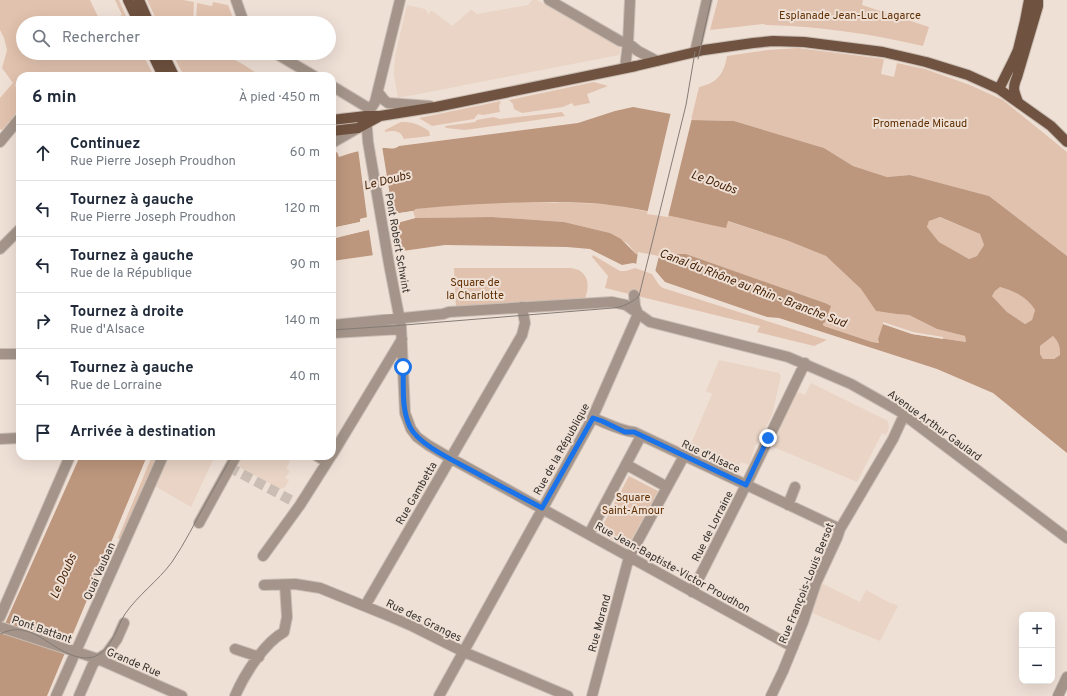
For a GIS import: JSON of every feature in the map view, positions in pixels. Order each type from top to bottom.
[{"type":"main road","points":[[128,0],[136,16]]},
{"type":"main road","points":[[139,0],[146,16]]},
{"type":"main road","points":[[1018,102],[1013,85],[1017,77],[1038,0]]},
{"type":"main road","points":[[1000,89],[1018,50],[1025,22],[1028,1]]},
{"type":"main road","points":[[336,130],[366,119],[436,107],[695,52],[773,41],[804,42],[854,47],[883,52],[926,62],[968,75],[1000,89],[1051,126],[1067,142]]},
{"type":"main road","points":[[155,60],[161,72]]},
{"type":"main road","points":[[166,60],[172,72]]},
{"type":"main road","points":[[336,120],[366,119]]},
{"type":"street","points":[[236,0],[242,16]]},
{"type":"street","points":[[336,140],[366,119],[375,102],[400,0]]},
{"type":"street","points":[[549,0],[658,61]]},
{"type":"street","points":[[625,68],[630,0]]},
{"type":"street","points":[[695,52],[707,0]]},
{"type":"street","points":[[287,60],[307,72]]},
{"type":"street","points":[[336,90],[366,119]]},
{"type":"street","points":[[378,92],[388,103],[436,107]]},
{"type":"street","name":"Pont Robert Schwint","points":[[366,119],[368,142],[401,329],[405,413],[411,429],[418,437],[428,445],[450,458]]},
{"type":"street","points":[[0,142],[16,123]]},
{"type":"street","points":[[0,249],[16,234]]},
{"type":"street","points":[[634,294],[635,306],[638,314]]},
{"type":"street","name":"Avenue Arthur Gaulard","points":[[336,329],[401,329],[449,312],[612,302],[622,303],[650,322],[773,353],[805,363],[882,400],[916,423],[1067,538]]},
{"type":"street","name":"Rue Gambetta","points":[[365,606],[522,335],[525,323],[522,307]]},
{"type":"street","name":"Rue de la République","points":[[438,696],[464,652],[542,508],[593,418],[638,314]]},
{"type":"street","points":[[336,448],[393,356],[401,329]]},
{"type":"street","points":[[0,354],[16,354]]},
{"type":"street","points":[[393,356],[404,376]]},
{"type":"street","name":"Rue de Lorraine","points":[[692,592],[805,363]]},
{"type":"street","name":"Rue François-Louis Bersot","points":[[771,696],[793,647],[816,583],[840,529],[894,439],[904,415]]},
{"type":"street","name":"Rue d'Alsace","points":[[593,418],[625,432],[638,434],[840,529]]},
{"type":"street","name":"Rue François-Louis Bersot","points":[[894,439],[916,423]]},
{"type":"street","points":[[589,534],[627,465],[638,434]]},
{"type":"street","points":[[0,439],[16,438]]},
{"type":"street","name":"Rue Morand","points":[[592,696],[629,557],[684,456]]},
{"type":"street","name":"Rue Jean-Baptiste-Victor Proudhon","points":[[450,458],[793,647]]},
{"type":"street","points":[[0,617],[68,460]]},
{"type":"street","name":"Quai Vauban","points":[[56,696],[74,652],[161,460]]},
{"type":"street","points":[[199,523],[234,460]]},
{"type":"street","points":[[263,556],[300,505],[329,460]]},
{"type":"street","points":[[627,465],[667,487]]},
{"type":"street","points":[[788,504],[795,487]]},
{"type":"street","name":"Rue des Granges","points":[[264,585],[294,584],[320,588],[412,626],[464,652],[568,696]]},
{"type":"street","points":[[235,696],[240,685],[259,656],[277,636],[284,632],[287,617],[285,585]]},
{"type":"street","points":[[79,696],[93,664],[107,653],[117,638],[124,623]]},
{"type":"street","name":"Pont Battant","points":[[2,628],[74,652]]},
{"type":"street","points":[[235,649],[259,656]]},
{"type":"street","name":"Grande Rue","points":[[74,652],[98,659],[182,696]]},
{"type":"street","points":[[1058,696],[1067,677]]},
{"type":"shaded area","points":[[532,0],[537,0],[621,48],[619,55],[398,98],[394,75],[395,56],[407,5],[425,9],[429,15],[430,11],[434,12],[452,26],[471,10],[477,14],[528,5]]},
{"type":"shaded area","points":[[719,360],[779,373],[781,376],[772,415],[755,446],[749,465],[741,462],[739,466],[721,457],[718,465],[688,451],[712,394],[706,391]]},
{"type":"shaded area","points":[[811,383],[888,421],[889,428],[886,435],[882,433],[857,482],[771,446],[797,392],[805,395]]},
{"type":"shaded area","points":[[165,460],[213,460],[191,507],[153,485]]},
{"type":"shaded area","points":[[239,460],[290,460],[286,468],[290,471],[285,478],[289,480],[285,487],[280,489],[241,468],[237,464]]},
{"type":"shaded area","points":[[821,583],[860,602],[866,590],[898,606],[880,641],[810,612]]},
{"type":"green space","points":[[0,0],[90,0],[98,16],[16,16],[16,60],[146,60],[152,72],[16,72],[16,112],[2,130],[0,129],[0,98],[13,83],[2,68],[7,50],[0,30]]},
{"type":"green space","points":[[115,0],[119,0],[126,16],[120,16],[122,15]]},
{"type":"green space","points":[[147,0],[183,0],[194,2],[193,16],[155,16]]},
{"type":"green space","name":"Esplanade Jean-Luc Lagarce","points":[[718,0],[863,0],[862,5],[929,27],[923,46],[864,34],[806,27],[763,24],[710,30]]},
{"type":"green space","points":[[213,2],[228,5],[232,16],[196,16],[197,3],[212,6]]},
{"type":"green space","name":"Promenade Micaud","points":[[798,48],[884,59],[881,74],[894,77],[897,63],[925,69],[970,85],[1003,100],[1067,152],[1067,256],[989,196],[910,175],[887,177],[853,166],[824,148],[734,121],[691,120],[699,87],[711,83],[719,77],[724,68],[727,56],[767,50]]},
{"type":"green space","points":[[176,60],[235,60],[255,72],[182,72]]},
{"type":"green space","points":[[594,82],[608,86],[587,94],[590,103],[574,106],[572,103],[563,107],[522,113],[514,109],[513,104],[509,100]]},
{"type":"green space","points":[[501,101],[499,106],[500,112],[483,115],[478,114],[474,119],[432,126],[419,118]]},
{"type":"green space","points":[[562,112],[565,116],[465,130],[446,128],[445,126],[475,122],[477,120],[493,117],[500,119]]},
{"type":"green space","points":[[401,122],[419,125],[429,131],[430,136],[404,139],[399,132],[385,132],[385,130]]},
{"type":"green space","points":[[517,202],[609,204],[726,227],[727,221],[786,240],[826,256],[861,289],[876,311],[909,315],[937,329],[965,336],[966,342],[912,334],[883,324],[878,339],[879,343],[872,342],[824,326],[825,303],[686,254],[676,254],[662,258],[636,254],[628,244],[610,233],[564,222],[492,217],[415,218],[413,211],[416,209],[457,204]]},
{"type":"green space","points":[[939,217],[980,234],[984,245],[977,256],[969,259],[939,242],[927,227],[929,221]]},
{"type":"green space","points":[[593,255],[620,271],[635,268],[652,274],[659,285],[663,288],[827,340],[814,346],[757,332],[760,326],[605,288],[608,276],[592,257]]},
{"type":"green space","name":"Square de la Charlotte","points":[[454,268],[571,268],[579,270],[586,277],[588,288],[584,300],[456,309]]},
{"type":"green space","points":[[1000,287],[1010,290],[1024,298],[1032,305],[1035,310],[1032,320],[1025,324],[1007,312],[992,296]]},
{"type":"green space","points":[[1053,336],[1059,345],[1060,355],[1054,359],[1043,359],[1040,354],[1040,346]]},
{"type":"green space","points":[[150,460],[158,460],[122,540],[118,538]]},
{"type":"green space","name":"Square Saint-Amour","points":[[629,476],[658,491],[627,548],[599,532]]},
{"type":"water","points":[[633,107],[671,114],[691,120],[734,121],[824,148],[853,166],[887,177],[910,175],[989,196],[1067,256],[1067,453],[993,393],[937,369],[779,318],[767,317],[665,282],[653,268],[633,263],[622,265],[590,249],[567,247],[445,245],[336,260],[336,238],[415,218],[492,217],[564,222],[610,233],[621,239],[636,254],[662,258],[676,254],[686,254],[825,303],[831,306],[823,324],[824,326],[872,342],[879,343],[878,339],[883,324],[912,334],[966,342],[965,336],[937,329],[909,315],[876,311],[861,289],[826,256],[786,240],[728,221],[726,228],[654,212],[603,204],[520,202],[416,209],[413,211],[360,219],[360,222],[336,227],[336,152],[339,157],[372,149],[394,148],[399,146],[578,123]],"holes":[[[940,217],[980,234],[984,245],[977,256],[969,259],[939,242],[927,227],[929,221]],[[1000,287],[1010,290],[1024,298],[1032,305],[1035,310],[1032,320],[1025,324],[1007,312],[992,296]],[[1053,336],[1059,345],[1060,355],[1054,359],[1043,359],[1040,354],[1040,346]]]},
{"type":"water","name":"Le Doubs","points":[[78,460],[145,460],[47,696],[0,696],[0,635]]},
{"type":"pier","points":[[671,112],[692,118],[668,217],[647,214]]},
{"type":"pier","points":[[382,146],[393,214],[413,211],[413,213],[362,220],[361,223],[336,229],[336,227],[360,222],[360,219],[367,217],[358,149]]},
{"type":"pier","points":[[415,216],[415,218],[394,224],[398,253],[373,257],[369,230],[336,237],[336,235]]},
{"type":"pier","points":[[638,252],[659,256],[655,272],[636,265]]},
{"type":"pier","points":[[883,322],[913,332],[943,337],[943,339],[912,334],[883,324]]},
{"type":"tunnel","points":[[229,467],[300,505]]},
{"type":"tram line","points":[[698,59],[711,0]]},
{"type":"tram line","points":[[336,330],[613,308],[620,307],[633,301],[639,296],[686,105],[695,52]]},
{"type":"tram line","points":[[0,634],[12,630],[23,630],[34,634],[64,652],[75,656],[87,658],[101,653],[111,642],[130,607],[172,562],[186,540],[230,460]]},
{"type":"route","points":[[403,367],[405,413],[411,429],[418,437],[428,445],[450,458],[542,508],[593,418],[625,432],[634,432],[746,485],[768,438]]},
{"type":"water label","name":"Canal du Rhône au Rhin - Branche Sud","points":[[753,288]]}]
